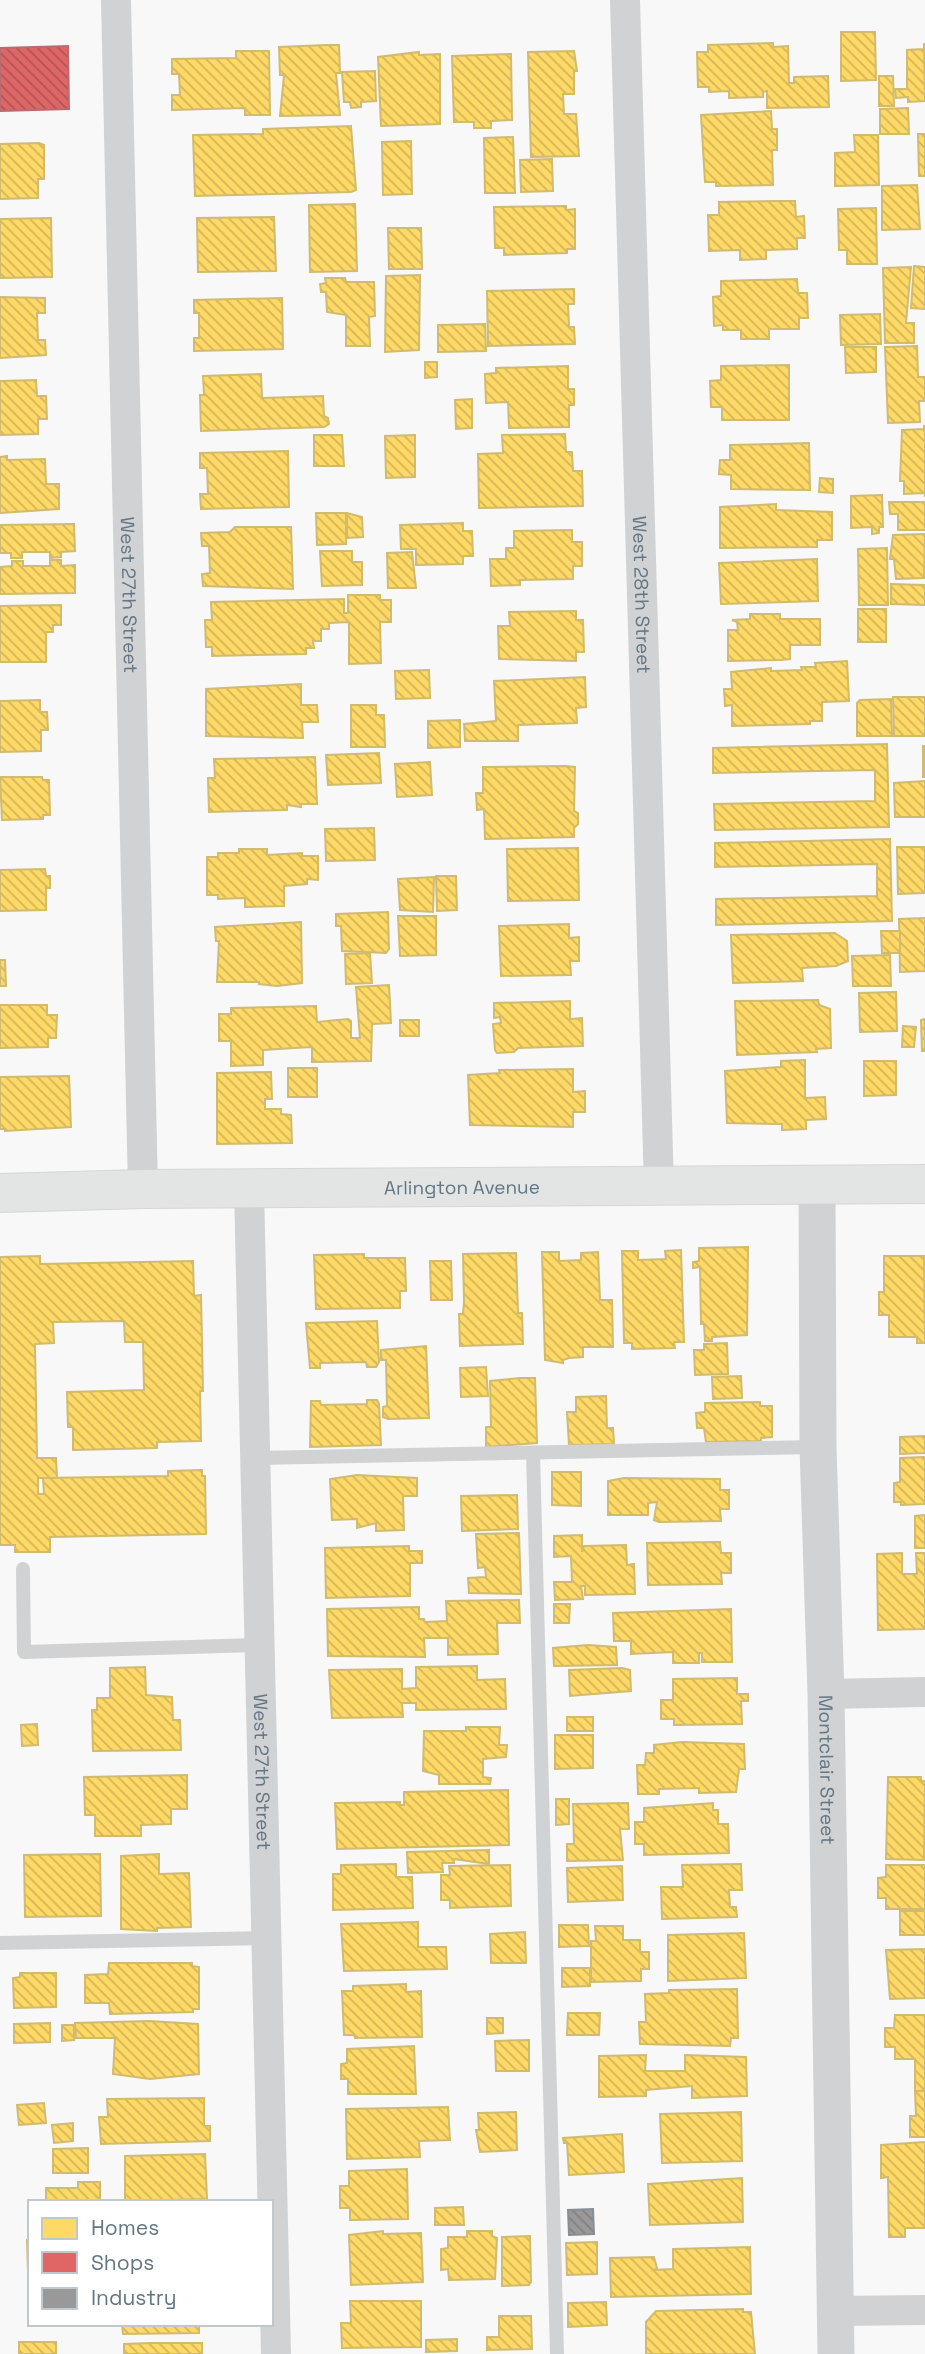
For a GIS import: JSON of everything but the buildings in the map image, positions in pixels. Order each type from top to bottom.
[{"type":"main road","name":"Arlington Avenue","points":[[0,1193],[143,1189],[817,1187],[925,1184]]},
{"type":"street","name":"West 27th Street","points":[[116,0],[143,1189]]},
{"type":"street","name":"West 28th Street","points":[[625,0],[659,1188]]},
{"type":"street","name":"Montclair Street","points":[[817,1187],[818,1447],[826,1694],[836,2354]]},
{"type":"street","name":"West 27th Street","points":[[249,1189],[272,2200]]},
{"type":"street","points":[[826,1694],[925,1692]]},
{"type":"street","name":"West 27th Street","points":[[273,2229],[276,2354]]},
{"type":"street","points":[[836,2311],[925,2310]]},
{"type":"lane","points":[[256,1458],[818,1447]]},
{"type":"lane","points":[[533,1453],[557,2354]]},
{"type":"lane","points":[[23,1569],[24,1652],[259,1645]]},
{"type":"lane","points":[[0,1943],[266,1938]]}]
